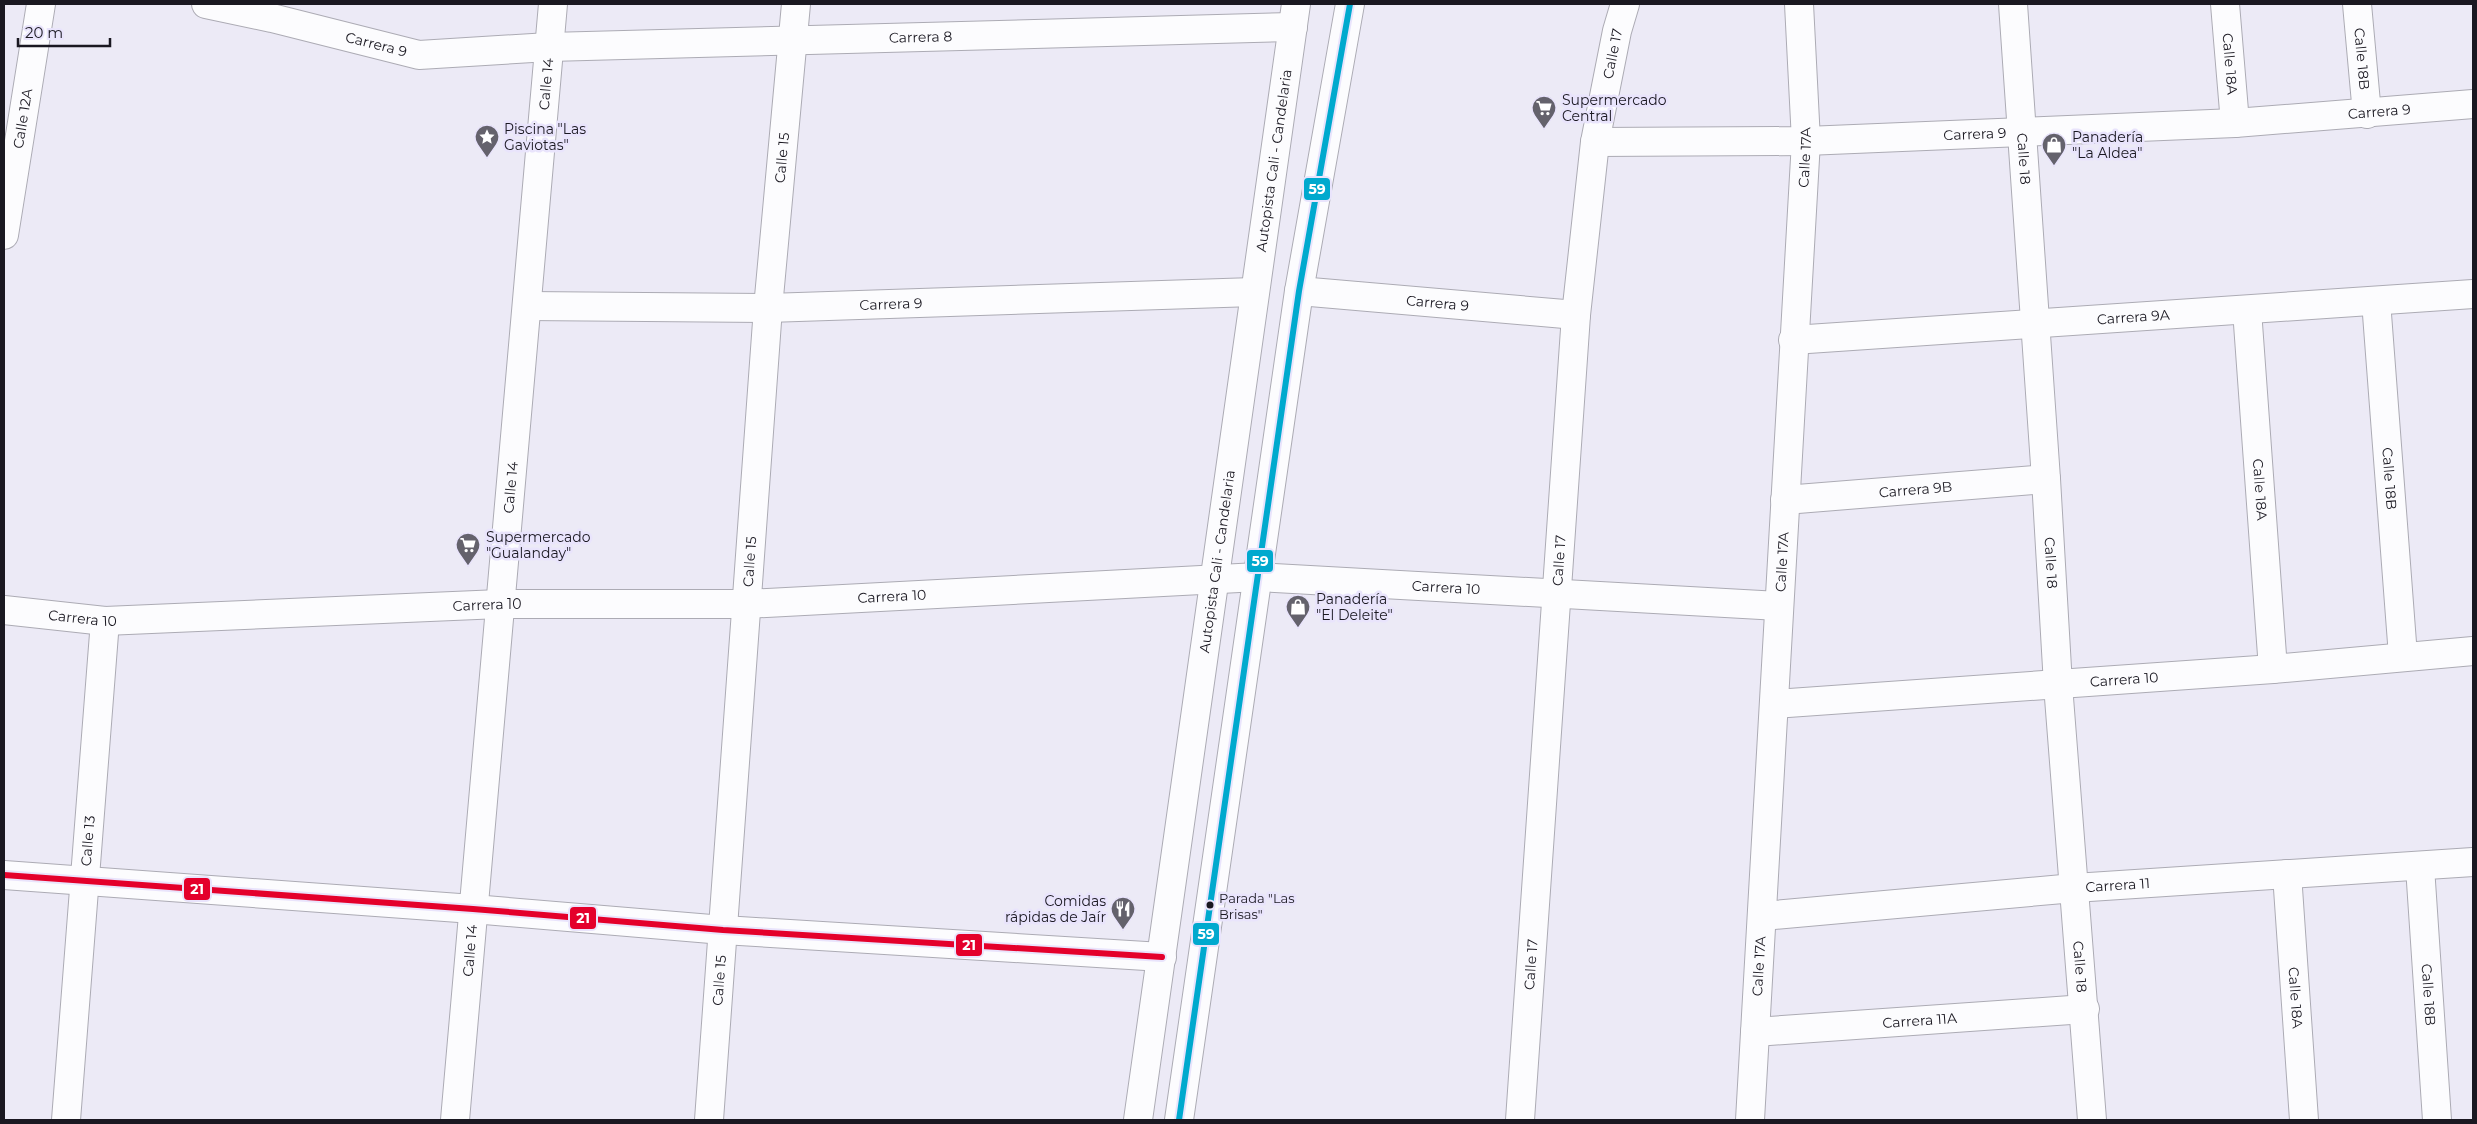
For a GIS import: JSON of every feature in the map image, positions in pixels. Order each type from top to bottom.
[{"type":"street","name":"Calle 12A","points":[[4,235],[41,4]]},
{"type":"street","name":"Carrera 9","points":[[206,4],[272,18],[419,55],[549,47]]},
{"type":"street","name":"Calle 14","points":[[455,1120],[553,4]]},
{"type":"street","name":"Calle 15","points":[[709,1120],[768,308],[796,4]]},
{"type":"street","points":[[1179,1120],[1299,291],[1350,4]]},
{"type":"street","name":"Calle 17","points":[[1520,1120],[1576,315],[1595,142],[1617,31],[1625,4]]},
{"type":"street","name":"Calle 17A","points":[[1750,1120],[1806,141],[1799,4]]},
{"type":"street","name":"Calle 18","points":[[2013,4],[2046,480],[2058,685],[2085,1009],[2092,1120]]},
{"type":"street","name":"Calle 18A","points":[[2224,4],[2235,123]]},
{"type":"street","name":"Calle 18B","points":[[2357,4],[2367,114]]},
{"type":"street","name":"Carrera 8","points":[[549,47],[794,40],[1295,15]]},
{"type":"street","name":"Autopista Cali - Candelaria","points":[[1138,1120],[1216,580],[1254,292],[1295,15]]},
{"type":"street","name":"Carrera 9","points":[[1595,142],[1806,141],[2235,123],[2367,114],[2473,104]]},
{"type":"street","name":"Carrera 9","points":[[1299,291],[1576,315]]},
{"type":"street","name":"Carrera 9","points":[[527,306],[768,308],[1254,292]]},
{"type":"street","name":"Carrera 9A","points":[[1794,340],[2473,294]]},
{"type":"street","name":"Calle 18B","points":[[2376,301],[2403,656]]},
{"type":"street","name":"Calle 18A","points":[[2247,310],[2273,669]]},
{"type":"street","name":"Carrera 9B","points":[[1785,500],[2046,480]]},
{"type":"street","name":"Carrera 10","points":[[4,610],[104,620],[500,604],[746,604],[1258,577],[1779,606]]},
{"type":"street","name":"Calle 13","points":[[66,1120],[104,620]]},
{"type":"street","name":"Carrera 10","points":[[1774,704],[2273,669],[2473,651]]},
{"type":"street","name":"Carrera 11","points":[[1763,916],[2074,888],[2420,867],[2473,862]]},
{"type":"street","name":"Calle 18B","points":[[2420,867],[2437,1120]]},
{"type":"street","points":[[4,874],[474,909],[723,930],[1162,957]]},
{"type":"street","name":"Calle 18A","points":[[2287,874],[2304,1120]]},
{"type":"street","name":"Carrera 11A","points":[[1755,1032],[2085,1009]]},
{"type":"transit line","name":"59","points":[[1179,1120],[1299,291],[1350,4]]},
{"type":"transit line","name":"21","points":[[4,875],[473,909],[723,930],[1162,957]]},
{"type":"place","name":"Supermercado Central","points":[[1544,129]]},
{"type":"place","name":"Piscina \"Las Gaviotas\"","points":[[487,158]]},
{"type":"place","name":"Panadería \"La Aldea\"","points":[[2054,166]]},
{"type":"place","name":"Supermercado \"Gualanday\"","points":[[468,566]]},
{"type":"place","name":"Panadería \"El Deleite\"","points":[[1298,628]]},
{"type":"place","name":"Parada \"Las Brisas\"","points":[[1210,905]]},
{"type":"place","name":"Comidas rápidas de Jaír","points":[[1123,930]]}]
